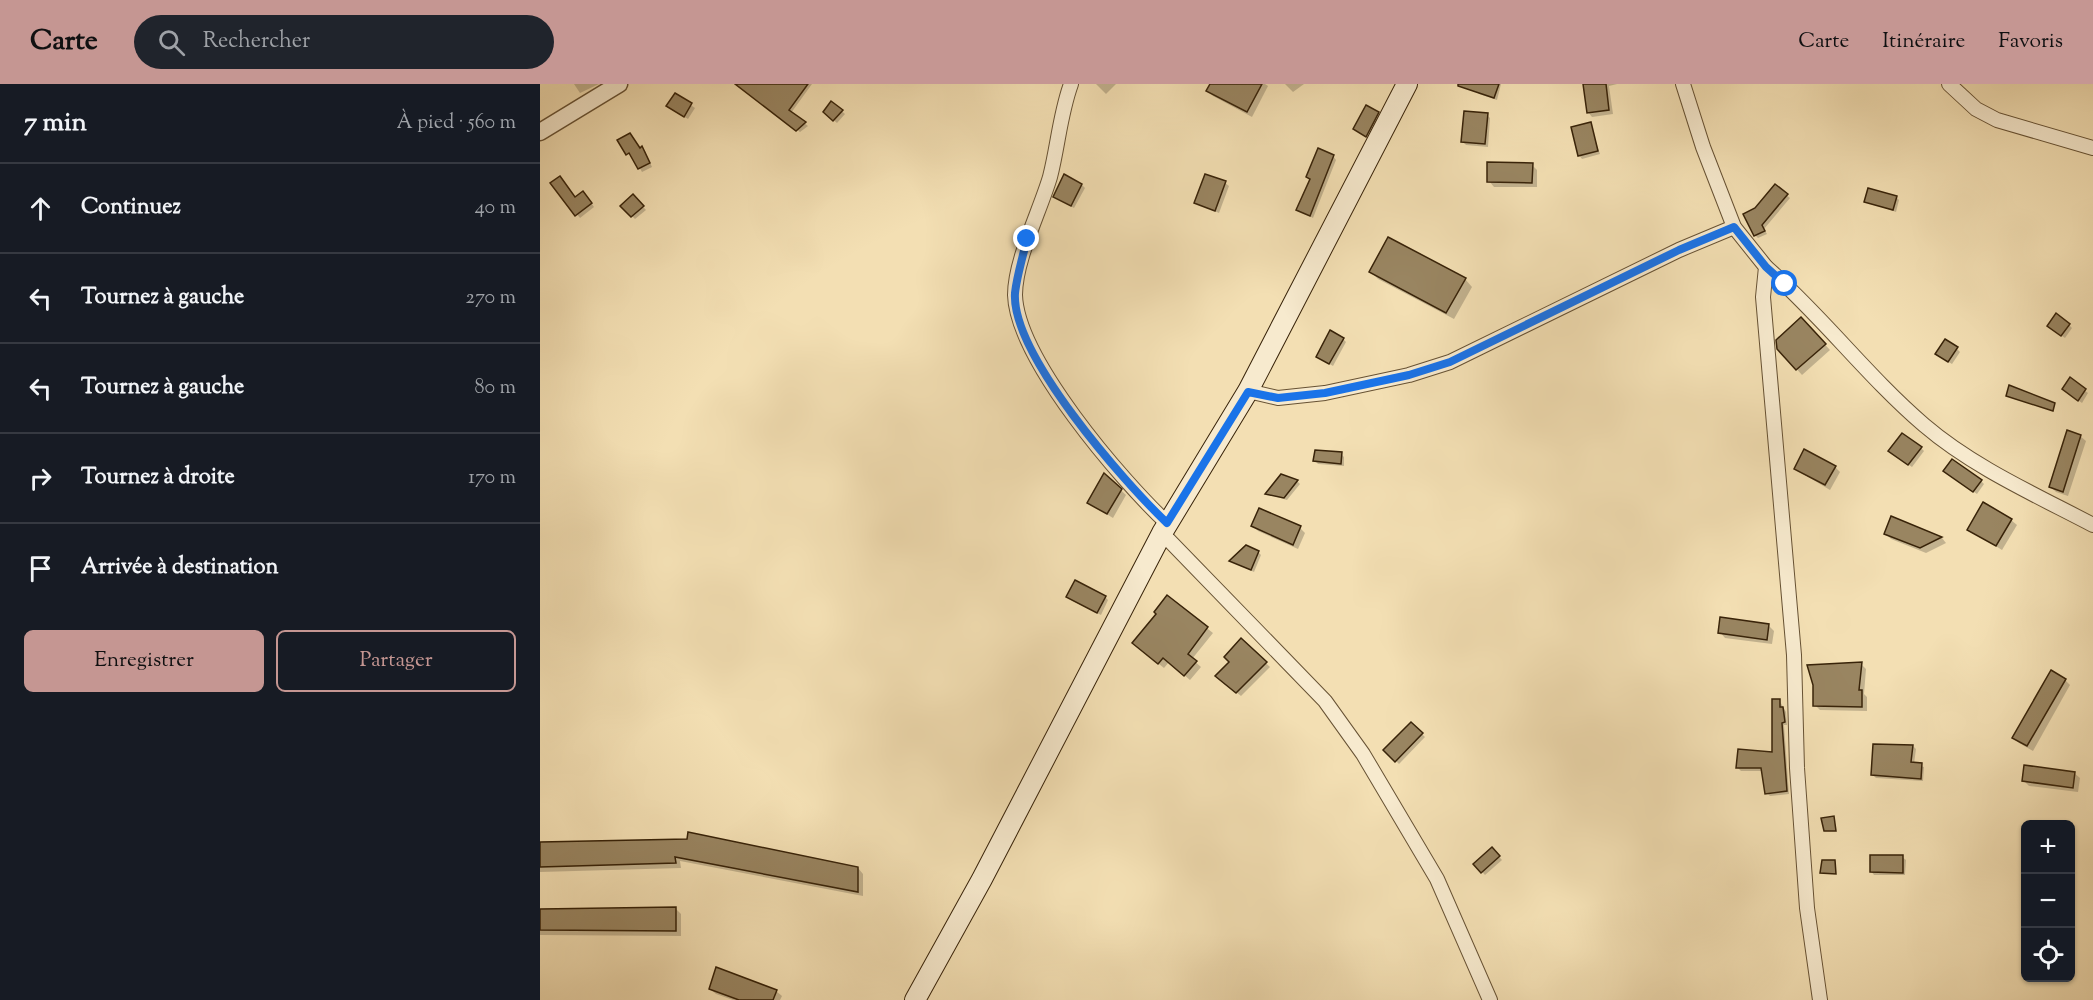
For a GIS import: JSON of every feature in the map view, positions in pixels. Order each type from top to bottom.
[{"type":"main road","points":[[915,1000],[982,879],[1164,528],[1248,392],[1407,84]]},
{"type":"street","points":[[540,132],[619,84]]},
{"type":"street","points":[[1071,84],[1064,102],[1049,178],[1027,239],[1015,293],[1018,315],[1026,338],[1047,374],[1087,432],[1136,494],[1164,528],[1324,701],[1363,754],[1437,879],[1490,1000]]},
{"type":"street","points":[[1683,84],[1703,147],[1734,227],[1766,267],[1865,369],[1926,427],[2007,478],[2093,525]]},
{"type":"street","points":[[1949,84],[1976,110],[1997,120],[2093,148]]},
{"type":"street","points":[[1248,392],[1278,398],[1325,393],[1390,380],[1450,362],[1679,250],[1734,227]]},
{"type":"street","points":[[1766,267],[1763,297],[1794,655],[1798,780],[1808,908],[1820,1000]]},
{"type":"building","points":[[735,84],[808,84],[789,110],[806,122],[796,131]]},
{"type":"building","points":[[1210,84],[1262,84],[1247,112],[1206,91]]},
{"type":"building","points":[[1458,84],[1499,84],[1494,98],[1458,86]]},
{"type":"building","points":[[1583,84],[1606,84],[1609,110],[1587,113]]},
{"type":"building","points":[[675,93],[692,103],[684,117],[666,106]]},
{"type":"building","points":[[831,101],[843,110],[833,121],[823,112]]},
{"type":"building","points":[[1366,105],[1379,112],[1366,137],[1353,129]]},
{"type":"building","points":[[1464,111],[1488,113],[1485,144],[1461,142]]},
{"type":"building","points":[[1591,122],[1598,151],[1578,156],[1571,127]]},
{"type":"building","points":[[630,133],[640,148],[642,146],[650,163],[638,169],[629,153],[626,155],[617,140]]},
{"type":"building","points":[[1318,148],[1334,155],[1310,216],[1296,210],[1310,179],[1306,177]]},
{"type":"building","points":[[1487,162],[1533,163],[1532,183],[1487,182]]},
{"type":"building","points":[[1064,174],[1082,184],[1071,206],[1053,197]]},
{"type":"building","points":[[1205,174],[1226,181],[1215,211],[1194,203]]},
{"type":"building","points":[[560,176],[575,197],[583,191],[592,203],[575,216],[550,183]]},
{"type":"building","points":[[1775,184],[1788,194],[1762,225],[1765,231],[1754,236],[1743,214],[1755,208]]},
{"type":"building","points":[[1868,188],[1897,196],[1893,210],[1864,202]]},
{"type":"building","points":[[633,194],[644,206],[631,217],[620,206]]},
{"type":"building","points":[[1388,237],[1466,278],[1446,313],[1369,272]]},
{"type":"building","points":[[2056,313],[2070,324],[2061,336],[2047,326]]},
{"type":"building","points":[[1801,317],[1826,344],[1796,370],[1777,349],[1776,340]]},
{"type":"building","points":[[1330,330],[1344,338],[1329,364],[1316,357]]},
{"type":"building","points":[[1945,339],[1958,347],[1948,362],[1935,354]]},
{"type":"building","points":[[2070,377],[2086,389],[2078,401],[2062,389]]},
{"type":"building","points":[[2009,385],[2055,403],[2053,411],[2006,396]]},
{"type":"building","points":[[2067,430],[2081,435],[2063,492],[2049,487]]},
{"type":"building","points":[[1902,433],[1922,447],[1908,465],[1888,451]]},
{"type":"building","points":[[1804,449],[1836,466],[1825,485],[1794,469]]},
{"type":"building","points":[[1315,450],[1342,452],[1341,464],[1313,461]]},
{"type":"building","points":[[1952,459],[1982,480],[1973,492],[1943,471]]},
{"type":"building","points":[[1104,473],[1122,489],[1107,514],[1087,503]]},
{"type":"building","points":[[1281,474],[1298,480],[1284,498],[1265,494]]},
{"type":"building","points":[[1983,502],[2012,519],[1996,546],[1967,530]]},
{"type":"building","points":[[1259,508],[1301,526],[1293,545],[1251,526]]},
{"type":"building","points":[[1891,516],[1942,537],[1920,548],[1884,534]]},
{"type":"building","points":[[1246,545],[1259,551],[1251,570],[1229,561]]},
{"type":"building","points":[[1075,580],[1106,596],[1097,613],[1066,597]]},
{"type":"building","points":[[1167,595],[1208,627],[1188,654],[1197,661],[1184,676],[1163,658],[1158,664],[1132,643],[1156,614],[1154,612]]},
{"type":"building","points":[[1720,617],[1769,624],[1767,640],[1718,633]]},
{"type":"building","points":[[1241,638],[1267,662],[1236,693],[1215,676],[1229,662],[1224,657]]},
{"type":"building","points":[[1862,662],[1859,690],[1862,690],[1862,707],[1813,706],[1813,685],[1807,665]]},
{"type":"building","points":[[2051,670],[2066,679],[2027,746],[2012,738]]},
{"type":"building","points":[[1772,699],[1780,699],[1780,707],[1783,707],[1787,791],[1765,794],[1761,768],[1736,768],[1738,749],[1772,752]]},
{"type":"building","points":[[1411,722],[1423,733],[1395,762],[1383,750]]},
{"type":"building","points":[[1873,744],[1913,745],[1911,762],[1922,763],[1921,779],[1871,775]]},
{"type":"building","points":[[2024,765],[2075,772],[2073,788],[2022,781]]},
{"type":"building","points":[[1834,816],[1836,831],[1824,831],[1821,818]]},
{"type":"building","points":[[688,832],[858,867],[858,892],[675,857],[676,863],[540,867],[540,842],[687,839]]},
{"type":"building","points":[[1492,847],[1500,856],[1481,873],[1473,864]]},
{"type":"building","points":[[1870,855],[1903,855],[1903,873],[1870,872]]},
{"type":"building","points":[[1822,860],[1835,860],[1836,874],[1820,873]]},
{"type":"building","points":[[676,907],[676,931],[540,930],[540,909]]},
{"type":"building","points":[[716,967],[777,990],[773,1000],[739,1000],[709,989]]},
{"type":"route","points":[[1027,239],[1015,293],[1018,315],[1026,338],[1047,374],[1115,469],[1136,494],[1167,523],[1248,392],[1278,398],[1325,393],[1362,387],[1450,362],[1679,250],[1734,227],[1766,267],[1785,284]]}]
